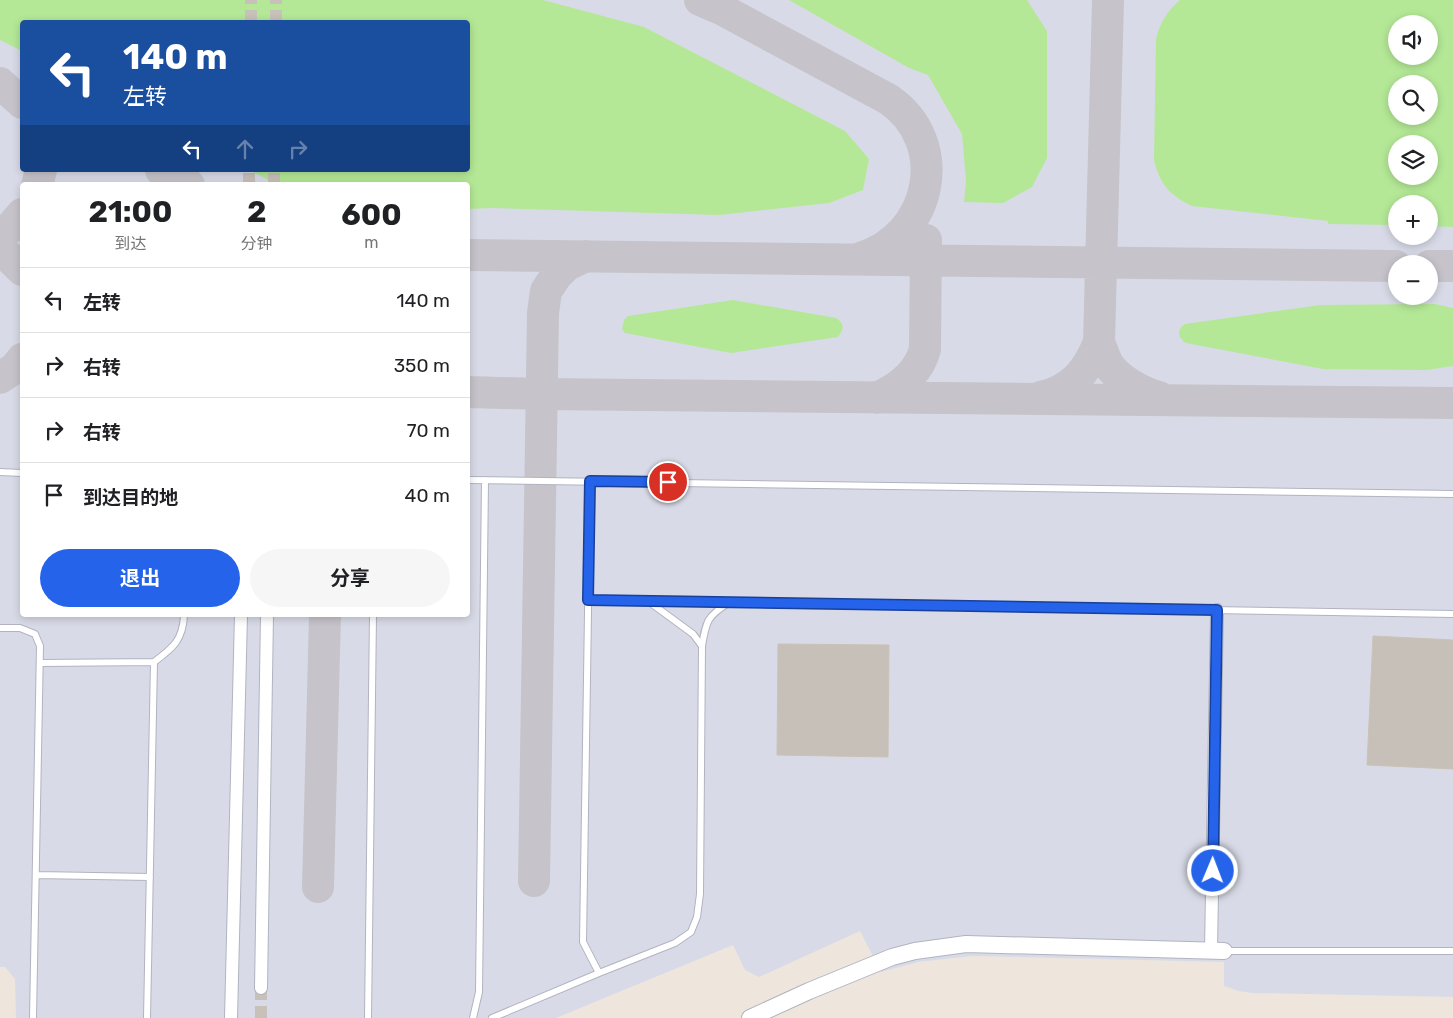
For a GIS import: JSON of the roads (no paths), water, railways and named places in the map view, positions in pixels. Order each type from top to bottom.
[{"type":"street","points":[[750,1018],[809,990],[870,965],[900,955],[943,946],[966,944],[1217,950],[1217,610]]},
{"type":"street","points":[[231,1018],[241,617]]},
{"type":"street","points":[[262,988],[267,617]]},
{"type":"lane","points":[[0,472],[20,473]]},
{"type":"lane","points":[[470,480],[1453,494]]},
{"type":"lane","points":[[473,1018],[478,992],[485,480]]},
{"type":"lane","points":[[590,481],[583,942],[599,972]]},
{"type":"lane","points":[[588,600],[1453,614]]},
{"type":"lane","points":[[648,601],[693,634],[702,646]]},
{"type":"lane","points":[[492,1018],[599,972],[675,943],[691,932],[697,917],[700,894],[702,646],[706,623],[716,610],[730,602]]},
{"type":"lane","points":[[41,663],[154,662],[172,649],[183,630],[184,617]]},
{"type":"lane","points":[[368,1018],[373,617]]},
{"type":"lane","points":[[0,628],[20,628],[35,634],[40,646],[34,1018]]},
{"type":"lane","points":[[147,1018],[154,662]]},
{"type":"lane","points":[[37,874],[150,877]]},
{"type":"lane","points":[[1217,950],[1453,951]]},
{"type":"tunnel","points":[[251,0],[251,20]]},
{"type":"tunnel","points":[[276,0],[276,20]]},
{"type":"tunnel","points":[[249,172],[249,182]]},
{"type":"tunnel","points":[[274,172],[274,182]]},
{"type":"tunnel","points":[[261,988],[261,1018]]}]
